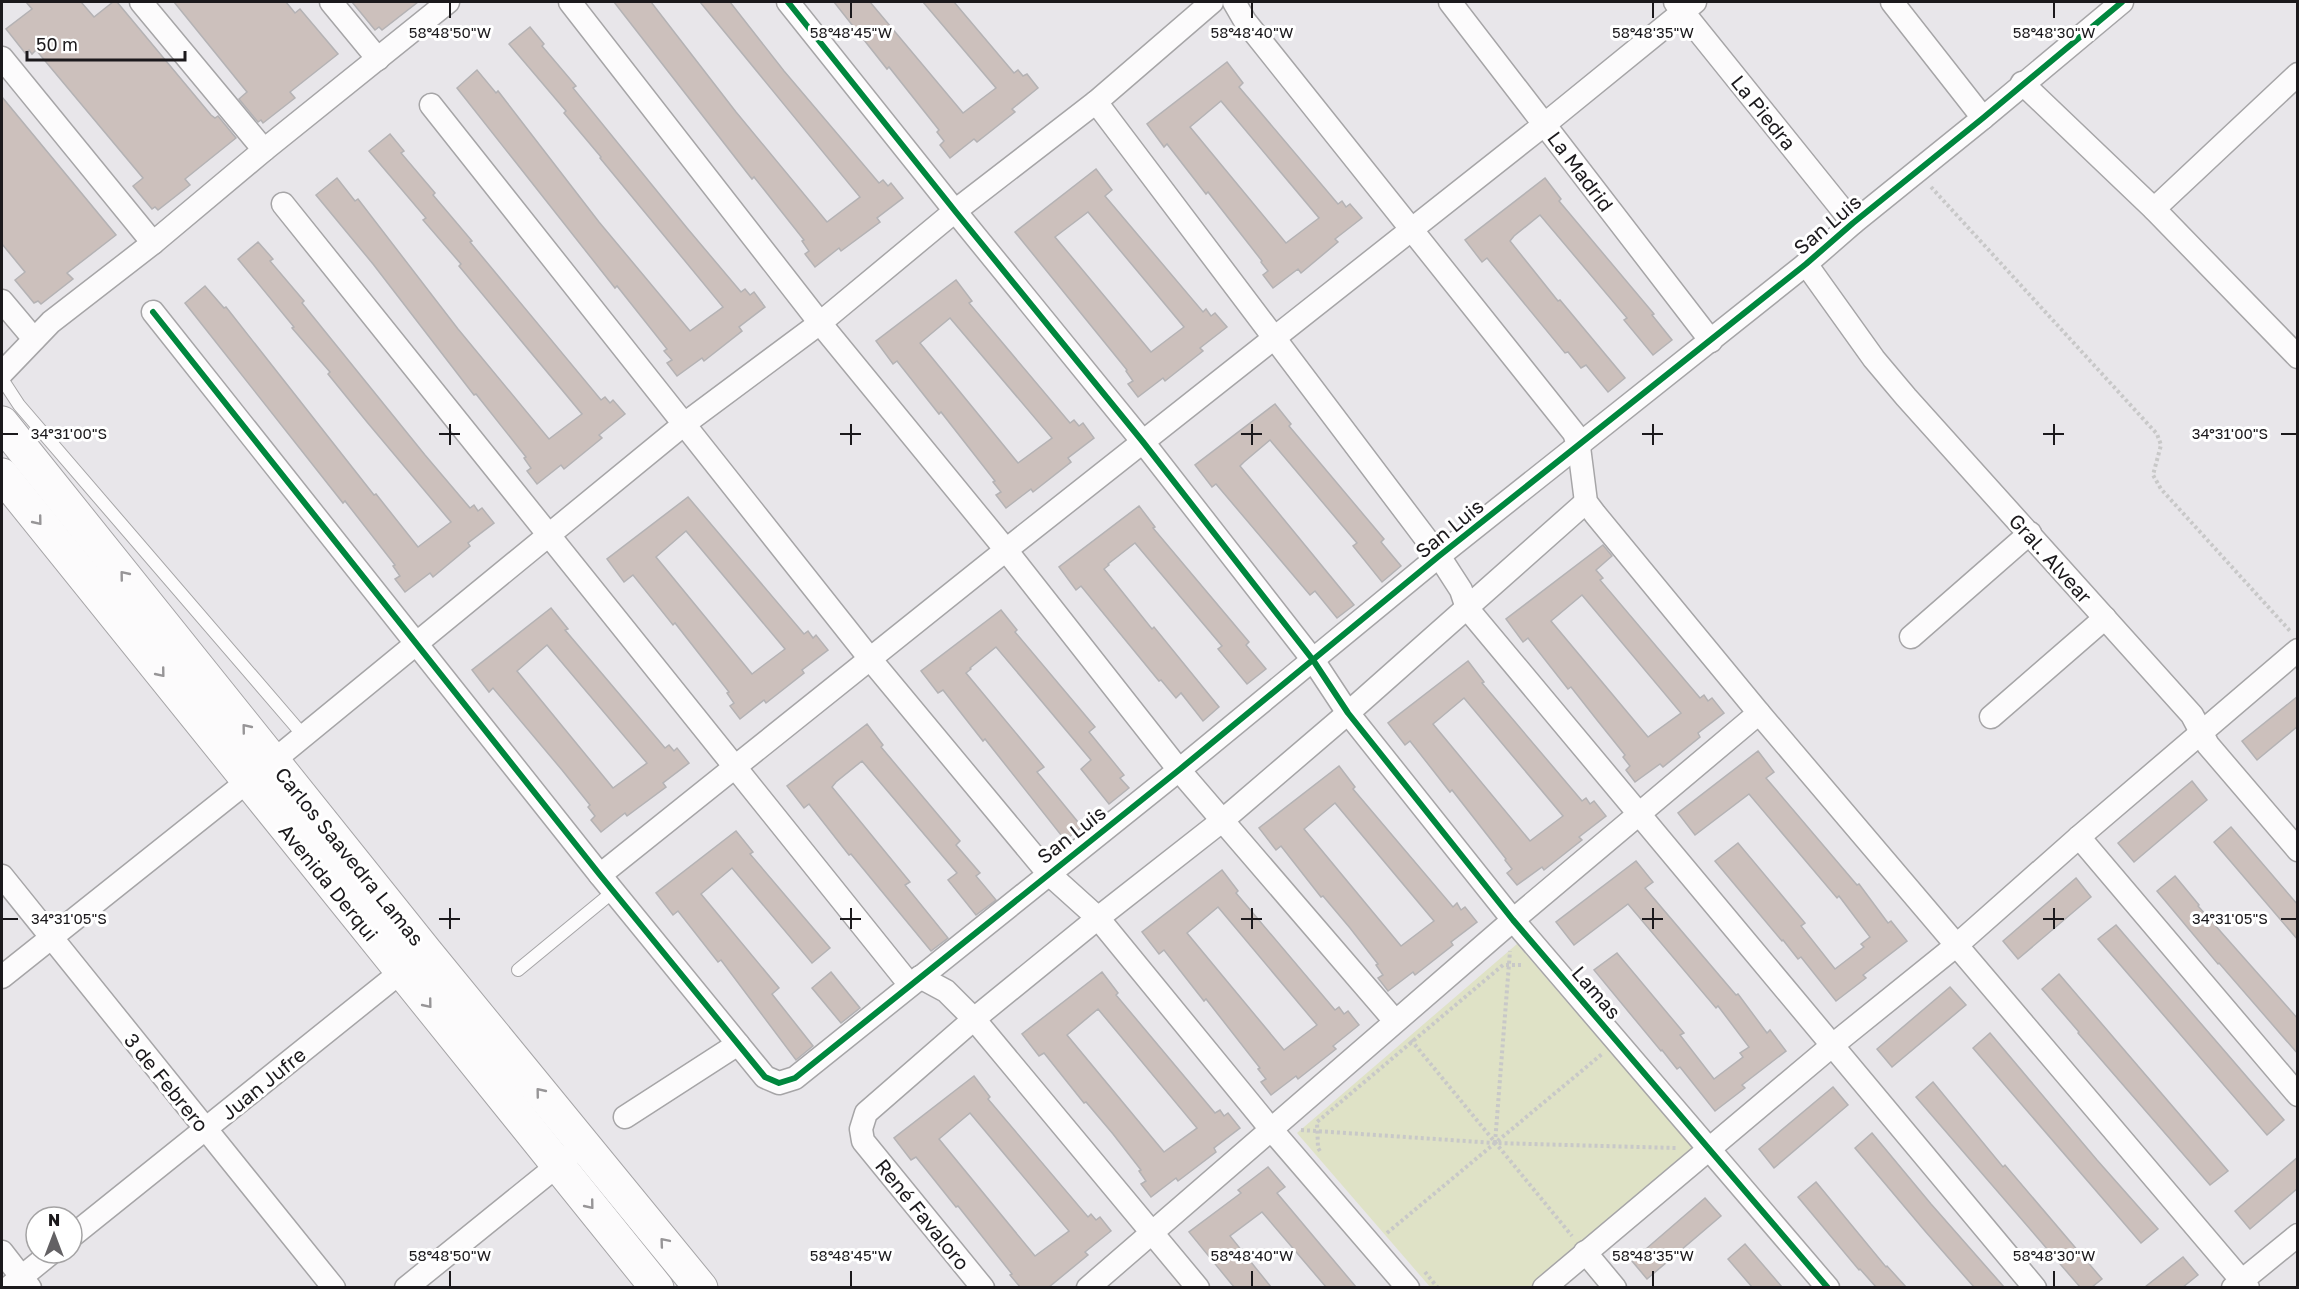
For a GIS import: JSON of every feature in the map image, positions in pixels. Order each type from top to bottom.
[{"type":"main road","name":"Carlos Saavedra Lamas","points":[[2,423],[260,770]]},
{"type":"main road","name":"Avenida Derqui","points":[[2,475],[260,770],[570,1155],[657,1287]]},
{"type":"main road","points":[[570,1155],[701,1287]]},
{"type":"street","points":[[141,2],[264,150]]},
{"type":"street","points":[[331,2],[378,59]]},
{"type":"street","points":[[2,373],[51,322],[153,243],[448,2]]},
{"type":"street","points":[[570,2],[820,323],[1006,550],[1179,770],[1395,1021]]},
{"type":"street","name":"Lamas","points":[[788,2],[1143,442],[1313,660],[1348,713],[1513,920],[1609,1048],[1710,1148],[1828,1287]]},
{"type":"street","points":[[2,977],[417,643],[683,425],[820,323],[955,211],[1095,102],[1212,2]]},
{"type":"street","points":[[1233,2],[1245,21],[1574,433],[1579,447],[1586,502],[1759,713],[1958,944],[2241,1285],[2298,1235]]},
{"type":"street","name":"La Madrid","points":[[1450,2],[1711,341]]},
{"type":"street","points":[[1892,2],[1983,118]]},
{"type":"street","name":"San Luis","points":[[738,1044],[765,1077],[779,1083],[795,1078],[1179,770],[1439,556],[1579,447],[1806,264],[1983,118],[2116,3]]},
{"type":"street","points":[[607,883],[735,766],[1545,124],[1685,5]]},
{"type":"street","name":"La Piedra","points":[[1685,5],[1853,223]]},
{"type":"street","points":[[2,58],[153,243]]},
{"type":"street","points":[[2154,209],[2298,74]]},
{"type":"street","points":[[2022,83],[2154,209],[2298,357]]},
{"type":"street","points":[[1095,102],[1439,556],[1461,590],[1467,608],[1637,815],[1834,1044],[2036,1287]]},
{"type":"street","points":[[431,105],[871,660],[1048,873],[1098,918],[1270,1128],[1408,1287]]},
{"type":"street","points":[[283,204],[735,766],[915,981],[946,991],[974,1019],[1198,1287]]},
{"type":"street","name":"Gral. Alvear","points":[[1806,264],[1874,359],[2192,715],[2199,732],[2208,745],[2298,850]]},
{"type":"street","points":[[2,301],[34,339]]},
{"type":"street","points":[[153,312],[607,883],[738,1044],[625,1117]]},
{"type":"street","points":[[974,1019],[1222,820],[1348,713],[1586,502]]},
{"type":"street","points":[[1911,637],[2030,533]]},
{"type":"street","points":[[1991,717],[2105,618]]},
{"type":"street","points":[[1544,1287],[1834,1044],[1958,944],[2199,732],[2298,650]]},
{"type":"street","points":[[1088,1287],[1513,920],[1759,713]]},
{"type":"street","points":[[2079,837],[2298,1095]]},
{"type":"street","name":"3 de Febrero","points":[[2,876],[334,1287]]},
{"type":"street","name":"Juan Jufre","points":[[84,1226],[414,962]]},
{"type":"street","name":"René Favaloro","points":[[974,1019],[866,1113],[861,1129],[863,1141],[983,1287]]},
{"type":"street","points":[[406,1287],[570,1155]]},
{"type":"street","points":[[2,1252],[20,1284],[39,1265]]},
{"type":"street","points":[[1585,1252],[1615,1287]]},
{"type":"lane","points":[[2,379],[19,405],[303,735]]},
{"type":"lane","points":[[518,970],[607,883]]},
{"type":"path","points":[[1916,171],[2157,434],[2161,446],[2153,476],[2161,489],[2298,639]]},
{"type":"path","points":[[1495,1143],[1513,920]]},
{"type":"path","points":[[1318,1148],[1317,1122],[1503,965],[1523,965]]},
{"type":"path","points":[[1395,1021],[1585,1252]]},
{"type":"path","points":[[1594,1046],[1609,1048]]},
{"type":"path","points":[[1609,1048],[1609,1063]]},
{"type":"path","points":[[1372,1245],[1609,1048]]},
{"type":"path","points":[[1270,1128],[1495,1143],[1710,1148]]},
{"type":"path","points":[[1673,1158],[1674,1138]]},
{"type":"green space","points":[[1517,944],[1693,1148],[1530,1287],[1431,1288],[1297,1133]]},
{"type":"building","points":[[26,2],[81,2],[94,17],[113,2],[117,2],[211,115],[215,118],[218,116],[236,138],[185,179],[190,185],[158,210],[155,207],[152,209],[133,186],[143,178],[36,50],[32,54],[29,50],[25,53],[6,29],[32,9]]},
{"type":"building","points":[[174,2],[286,2],[295,13],[300,9],[338,54],[290,92],[295,98],[263,123],[261,120],[258,122],[239,99],[247,92]]},
{"type":"building","points":[[352,2],[418,2],[382,30],[379,27],[375,30]]},
{"type":"building","points":[[614,2],[651,2],[736,112],[827,222],[860,197],[700,2],[730,2],[784,71],[879,183],[883,180],[888,186],[891,183],[903,198],[877,218],[880,222],[841,251],[839,248],[815,267],[805,254],[809,251],[802,241],[804,240],[754,177],[752,179]]},
{"type":"building","points":[[834,2],[870,2],[963,113],[996,88],[923,2],[954,2],[1014,73],[1018,70],[1023,76],[1027,74],[1038,88],[1012,109],[1015,112],[977,142],[974,139],[950,158],[940,145],[944,141],[937,132],[939,130]]},
{"type":"building","points":[[530,27],[544,44],[542,46],[576,86],[573,88],[687,228],[741,292],[745,289],[750,295],[754,292],[765,307],[739,327],[742,331],[704,361],[702,358],[677,376],[667,363],[672,360],[664,351],[667,349],[617,286],[615,288],[457,88],[477,70],[496,93],[498,91],[599,222],[690,331],[723,307],[600,158],[564,113],[566,111],[509,44]]},
{"type":"building","points":[[1227,62],[1243,83],[1239,87],[1338,204],[1342,201],[1346,207],[1350,204],[1362,218],[1335,239],[1338,242],[1301,273],[1298,269],[1273,288],[1263,275],[1268,271],[1262,261],[1208,192],[1206,194],[1167,144],[1164,147],[1147,124]],"holes":[[[1221,101],[1319,218],[1286,243],[1190,127]]]},
{"type":"building","points":[[2,97],[116,235],[67,273],[73,279],[41,304],[38,301],[34,303],[15,280],[25,272],[2,244]]},
{"type":"building","points":[[390,134],[404,151],[401,153],[435,193],[433,195],[472,241],[470,242],[601,400],[605,397],[610,403],[613,400],[625,414],[599,435],[602,438],[564,469],[561,465],[537,484],[527,471],[531,468],[524,458],[526,457],[316,195],[337,178],[355,201],[358,199],[458,329],[549,439],[582,414],[459,266],[461,264],[423,220],[426,218],[369,151]]},
{"type":"building","points":[[1096,169],[1112,190],[1105,196],[1203,312],[1206,309],[1211,316],[1215,313],[1227,327],[1200,348],[1203,351],[1165,381],[1163,378],[1138,397],[1128,384],[1133,381],[1127,370],[1015,232]],"holes":[[[1088,212],[1184,327],[1151,352],[1055,237]]]},
{"type":"building","points":[[1545,178],[1561,199],[1559,201],[1654,314],[1652,315],[1672,340],[1653,355],[1624,320],[1627,318],[1540,215],[1514,236],[1510,241],[1558,301],[1560,300],[1625,378],[1608,392],[1586,365],[1581,368],[1568,352],[1565,353],[1487,258],[1482,262],[1465,240]]},
{"type":"building","points":[[258,242],[273,259],[270,261],[304,301],[302,303],[425,455],[470,508],[474,505],[478,511],[482,508],[494,523],[468,543],[470,546],[433,577],[430,573],[405,592],[395,579],[400,576],[393,566],[395,565],[185,303],[205,286],[224,308],[226,307],[374,495],[376,494],[418,547],[451,522],[328,374],[330,372],[238,259]]},
{"type":"building","points":[[956,280],[972,301],[969,303],[1070,423],[1074,420],[1079,426],[1083,423],[1094,438],[1068,458],[1071,462],[1033,492],[1031,489],[1006,508],[996,495],[1001,492],[993,482],[995,481],[941,412],[939,414],[897,361],[893,364],[876,341]],"holes":[[[950,318],[1052,438],[1018,463],[920,343]]]},
{"type":"building","points":[[1275,404],[1291,424],[1289,426],[1384,539],[1381,542],[1401,566],[1382,582],[1353,546],[1357,543],[1270,440],[1240,466],[1354,605],[1337,618],[1315,591],[1310,595],[1216,484],[1212,487],[1195,465]]},
{"type":"building","points":[[688,497],[804,634],[808,631],[813,638],[816,635],[828,650],[802,670],[804,673],[766,703],[764,700],[740,719],[730,706],[734,703],[727,693],[729,692],[675,623],[673,625],[633,575],[624,582],[607,559]],"holes":[[[686,531],[785,649],[752,674],[656,557]]]},
{"type":"building","points":[[1139,506],[1155,527],[1153,528],[1249,642],[1246,645],[1266,669],[1247,684],[1218,649],[1222,646],[1135,543],[1108,564],[1104,569],[1219,707],[1203,721],[1181,693],[1176,698],[1161,680],[1159,681],[1081,586],[1076,590],[1059,567]]},
{"type":"building","points":[[1603,545],[1612,556],[1596,570],[1603,578],[1600,580],[1700,698],[1704,695],[1708,701],[1712,698],[1724,713],[1698,733],[1700,737],[1663,767],[1660,764],[1635,782],[1626,770],[1630,766],[1623,757],[1625,755],[1571,687],[1568,689],[1528,638],[1523,642],[1506,619]],"holes":[[[1582,595],[1681,713],[1648,737],[1551,621]]]},
{"type":"building","points":[[551,608],[568,629],[565,630],[665,748],[669,745],[674,751],[677,748],[689,763],[663,783],[666,787],[627,816],[625,813],[601,832],[591,820],[595,816],[588,807],[590,805],[493,688],[489,692],[472,670]],"holes":[[[547,645],[647,763],[613,788],[517,671]]]},
{"type":"building","points":[[1001,610],[1017,630],[1015,632],[1095,727],[1089,732],[1124,775],[1120,778],[1129,788],[1109,804],[1081,769],[1091,760],[996,647],[970,668],[966,673],[1044,767],[1037,772],[1082,827],[1065,840],[985,739],[983,741],[943,690],[938,693],[921,671]]},
{"type":"building","points":[[1468,661],[1484,682],[1482,683],[1582,801],[1586,798],[1590,804],[1594,801],[1606,816],[1579,837],[1582,840],[1544,870],[1542,867],[1517,885],[1507,873],[1512,869],[1506,859],[1452,790],[1450,792],[1410,741],[1405,745],[1388,723]],"holes":[[[1464,698],[1563,816],[1530,841],[1433,724]]]},
{"type":"building","points":[[2298,696],[2298,726],[2257,760],[2242,741]]},
{"type":"building","points":[[867,724],[883,745],[881,747],[960,841],[956,845],[980,873],[976,876],[996,900],[976,915],[948,880],[957,873],[862,761],[832,787],[910,882],[905,885],[948,938],[931,951],[809,804],[804,808],[787,786]]},
{"type":"building","points":[[1758,751],[1774,772],[1766,778],[1857,885],[1859,884],[1888,923],[1891,921],[1907,941],[1863,975],[1866,978],[1836,1001],[1801,957],[1798,959],[1715,861],[1738,843],[1805,923],[1801,926],[1835,969],[1864,947],[1861,944],[1870,937],[1839,896],[1837,898],[1749,794],[1695,835],[1678,813]]},
{"type":"building","points":[[1339,766],[1355,787],[1353,789],[1453,907],[1457,903],[1461,910],[1465,907],[1477,922],[1451,942],[1453,945],[1415,975],[1413,972],[1388,991],[1378,978],[1383,975],[1376,965],[1378,964],[1350,928],[1323,896],[1321,897],[1281,846],[1276,850],[1259,828]],"holes":[[[1335,803],[1434,921],[1401,946],[1304,829]]]},
{"type":"building","points":[[2192,781],[2207,800],[2134,862],[2118,843]]},
{"type":"building","points":[[2231,827],[2298,905],[2298,940],[2214,842]]},
{"type":"building","points":[[736,831],[753,852],[750,854],[830,948],[812,963],[732,868],[701,894],[779,988],[772,994],[813,1046],[796,1060],[721,960],[718,962],[678,911],[673,915],[656,893]]},
{"type":"building","points":[[1636,861],[1653,882],[1645,888],[1736,995],[1738,994],[1767,1033],[1770,1030],[1786,1051],[1742,1085],[1745,1088],[1715,1111],[1680,1067],[1677,1069],[1661,1051],[1594,970],[1617,953],[1684,1033],[1680,1035],[1714,1079],[1743,1057],[1740,1053],[1749,1047],[1718,1006],[1716,1008],[1628,904],[1574,945],[1556,922]]},
{"type":"building","points":[[1222,870],[1238,891],[1236,893],[1335,1010],[1339,1007],[1344,1014],[1348,1011],[1359,1025],[1333,1046],[1336,1049],[1298,1079],[1296,1076],[1271,1095],[1261,1082],[1266,1079],[1258,1069],[1260,1068],[1206,999],[1204,1001],[1164,950],[1159,954],[1142,932]],"holes":[[[1218,907],[1317,1025],[1284,1050],[1187,933]]]},
{"type":"building","points":[[2175,876],[2198,906],[2298,1019],[2298,1054],[2157,891]]},
{"type":"building","points":[[2076,878],[2091,897],[2018,959],[2003,941]]},
{"type":"building","points":[[2116,925],[2284,1120],[2267,1135],[2098,939]]},
{"type":"building","points":[[831,972],[860,1008],[841,1023],[812,988]]},
{"type":"building","points":[[1102,972],[1118,993],[1116,995],[1215,1113],[1220,1110],[1224,1116],[1228,1113],[1240,1128],[1214,1148],[1216,1152],[1178,1181],[1176,1178],[1151,1197],[1141,1184],[1146,1181],[1139,1171],[1141,1170],[1113,1134],[1086,1102],[1084,1103],[1044,1053],[1039,1056],[1022,1034]],"holes":[[[1098,1009],[1197,1128],[1164,1152],[1067,1035]]]},
{"type":"building","points":[[2059,974],[2228,1171],[2210,1185],[2078,1033],[2042,989]]},
{"type":"building","points":[[1950,987],[1966,1005],[1892,1067],[1877,1049]]},
{"type":"building","points":[[1990,1033],[2158,1229],[2141,1243],[1973,1048]]},
{"type":"building","points":[[974,1076],[990,1097],[988,1099],[1088,1217],[1091,1214],[1096,1220],[1100,1217],[1111,1231],[1085,1252],[1088,1255],[1049,1287],[1020,1287],[958,1206],[956,1207],[916,1157],[911,1160],[894,1138]],"holes":[[[970,1113],[1069,1231],[1035,1256],[939,1139]]]},
{"type":"building","points":[[1933,1082],[2003,1167],[2005,1165],[2102,1279],[2092,1287],[2080,1287],[1916,1097]]},
{"type":"building","points":[[1833,1087],[1848,1105],[1774,1168],[1759,1149]]},
{"type":"building","points":[[1872,1133],[2004,1287],[1974,1287],[1925,1231],[1855,1148]]},
{"type":"building","points":[[2298,1157],[2298,1188],[2250,1229],[2235,1211]]},
{"type":"building","points":[[1268,1167],[1285,1187],[1277,1193],[1356,1287],[1326,1287],[1262,1212],[1230,1236],[1271,1287],[1234,1287],[1189,1232],[1241,1193],[1238,1190]]},
{"type":"building","points":[[1816,1182],[1886,1267],[1906,1287],[1876,1287],[1859,1270],[1798,1197]]},
{"type":"building","points":[[1705,1198],[1721,1216],[1647,1279],[1632,1261]]},
{"type":"building","points":[[1745,1244],[1782,1287],[1752,1287],[1728,1259]]},
{"type":"building","points":[[2183,1257],[2198,1275],[2183,1287],[2145,1287]]},
{"type":"cycle path","points":[[788,2],[1143,442],[1313,660],[1348,713],[1513,920],[1828,1288]]},
{"type":"cycle path","points":[[153,312],[600,875],[765,1077],[779,1083],[795,1078],[1179,770],[1439,556],[1806,264],[2122,2]]}]
